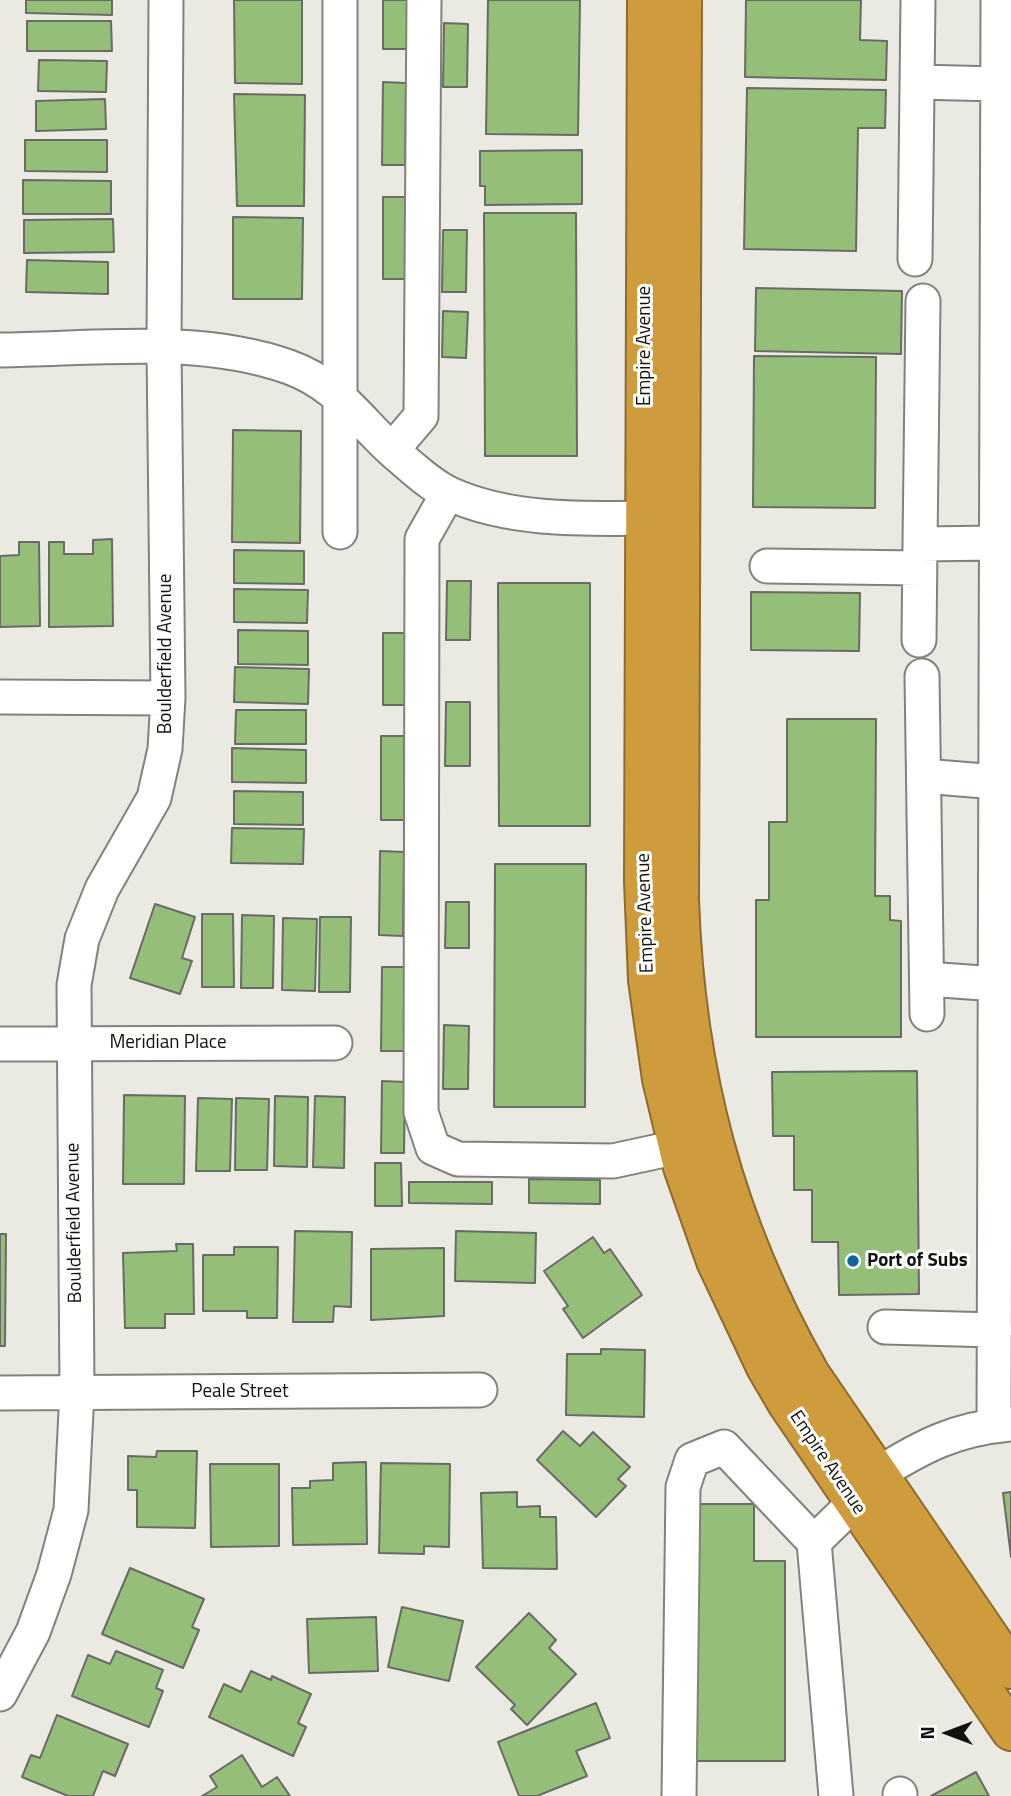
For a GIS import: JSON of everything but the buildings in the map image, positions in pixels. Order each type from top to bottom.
[{"type":"highway","name":"Empire Avenue","points":[[647,0],[662,518],[680,933],[685,1002],[700,1092],[731,1205],[772,1302],[810,1374],[1011,1669]]},
{"type":"highway","name":"Empire Avenue","points":[[682,0],[645,938],[654,1029],[678,1147],[698,1216],[736,1308],[787,1403],[1011,1731]]},
{"type":"street","name":"Boulderfield Avenue","points":[[0,1694],[33,1632],[54,1574],[71,1510],[77,1392],[74,985],[82,939],[102,889],[154,799],[165,749],[168,698],[164,348],[166,0]]},
{"type":"street","points":[[340,0],[340,532]]},
{"type":"street","points":[[392,450],[421,416],[424,0]]},
{"type":"street","points":[[915,259],[918,0]]},
{"type":"street","points":[[878,1474],[937,1439],[1003,1424],[995,1330],[1003,985],[1003,834],[996,782],[998,0]]},
{"type":"street","points":[[916,82],[998,83]]},
{"type":"street","points":[[919,640],[923,301]]},
{"type":"street","points":[[0,350],[164,348],[244,353],[292,368],[341,396],[392,450],[448,493],[486,507],[534,514],[662,518]]},
{"type":"street","points":[[448,493],[422,539],[421,1112],[433,1148],[458,1159],[612,1161],[678,1147]]},
{"type":"street","points":[[767,566],[920,556],[997,543]]},
{"type":"street","points":[[922,676],[927,1014]]},
{"type":"street","points":[[0,697],[168,698]]},
{"type":"street","points":[[924,776],[996,782]]},
{"type":"street","points":[[927,979],[1003,985]]},
{"type":"street","name":"Meridian Place","points":[[0,1044],[335,1043]]},
{"type":"street","points":[[885,1327],[995,1330]]},
{"type":"street","name":"Peale Street","points":[[0,1393],[480,1391]]},
{"type":"street","points":[[679,1796],[683,1487],[692,1460],[724,1447],[814,1542],[836,1796]]},
{"type":"street","points":[[814,1542],[854,1503]]},
{"type":"place","name":"Port of Subs","points":[[853,1261]]}]
